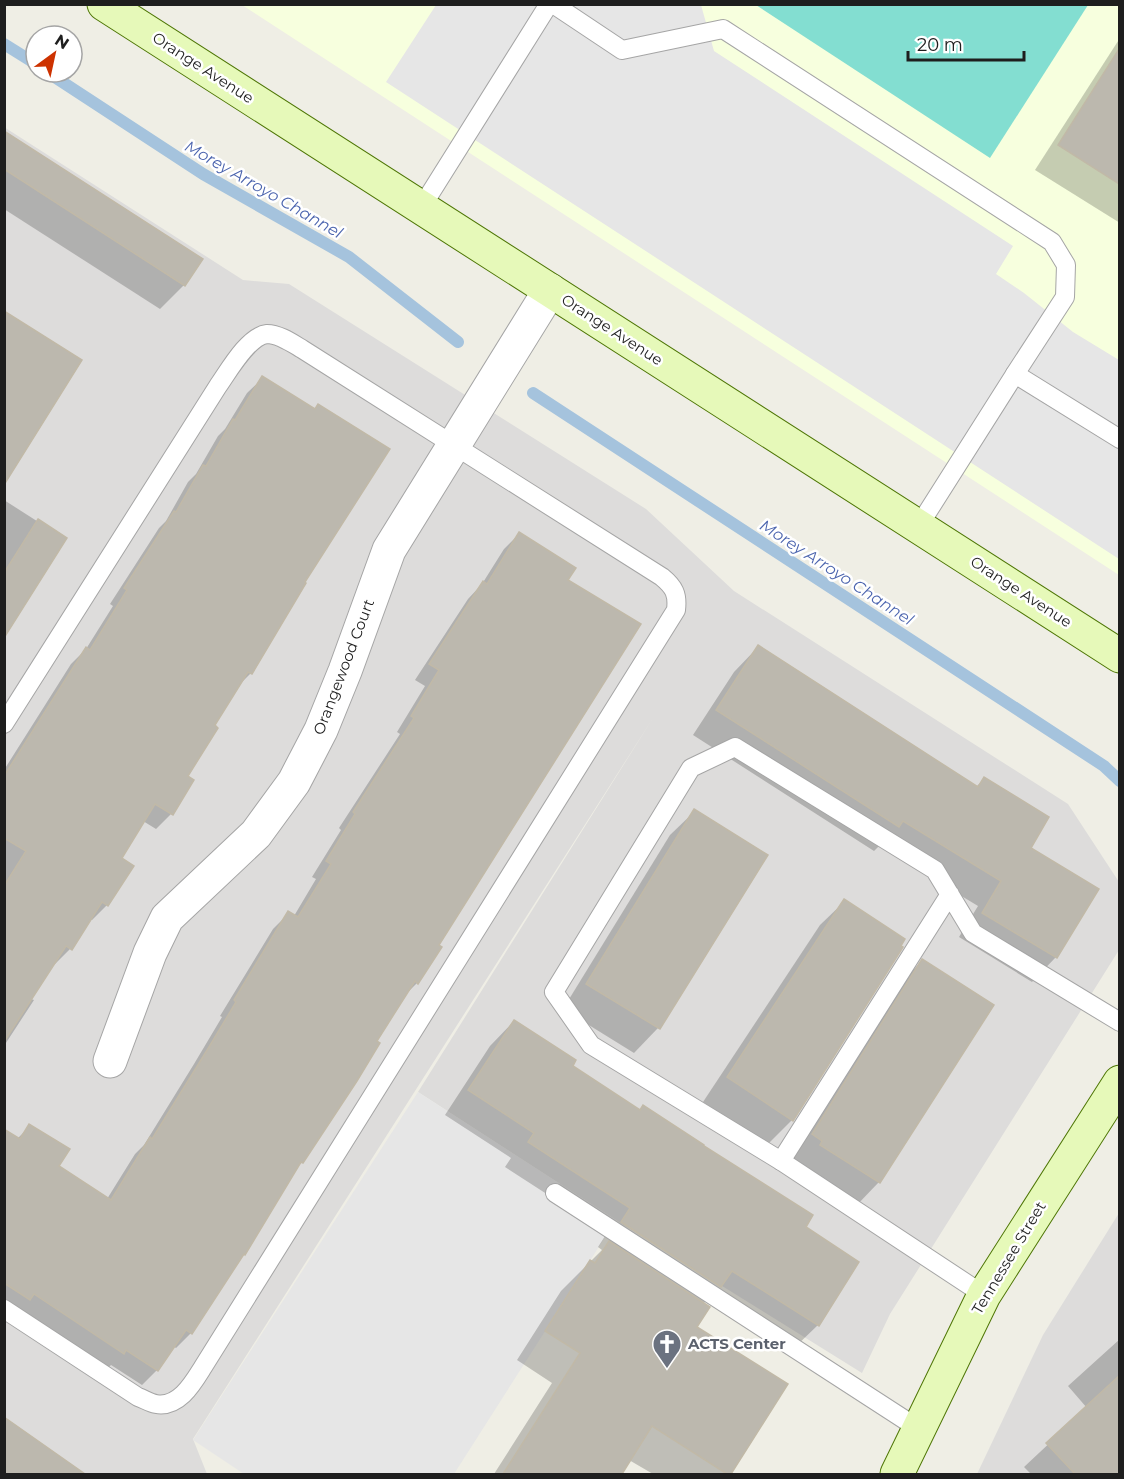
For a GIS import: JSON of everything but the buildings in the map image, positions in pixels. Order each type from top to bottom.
[{"type":"street","name":"Orange Avenue","points":[[104,4],[1119,656]]},
{"type":"street","name":"Orangewood Court","points":[[110,1061],[150,953],[167,918],[256,834],[294,783],[321,730],[389,550],[550,290]]},
{"type":"street","name":"Tennessee Street","points":[[897,1474],[984,1295],[1119,1082]]},
{"type":"lane","points":[[421,208],[551,4],[622,50],[723,29],[1052,242],[1066,265],[1065,297],[918,526]]},
{"type":"lane","points":[[4,724],[218,386],[244,350],[254,340],[266,334],[284,339],[662,577],[672,585],[678,598],[676,610],[203,1367],[182,1396],[171,1403],[157,1405],[138,1397],[4,1309]]},
{"type":"lane","points":[[1015,374],[1119,439]]},
{"type":"lane","points":[[984,1295],[781,1161],[591,1045],[554,992],[691,768],[735,747],[935,870],[973,933],[1119,1022]]},
{"type":"lane","points":[[781,1161],[950,894]]},
{"type":"lane","points":[[555,1193],[919,1430]]},
{"type":"shaded area","points":[[242,5],[1119,5],[1119,575]]},
{"type":"shaded area","points":[[436,5],[701,5],[714,51],[1013,246],[996,274],[1073,332],[1119,360],[1119,559],[386,82]]},
{"type":"shaded area","points":[[756,5],[1088,5],[990,158]]},
{"type":"shaded area","points":[[4,127],[243,280],[289,284],[646,509],[734,591],[1068,804],[1119,882],[1119,950],[890,1314],[862,1373],[616,1220],[418,1092],[653,718],[193,1439],[207,1474],[5,1474]]},
{"type":"shaded area","points":[[418,1092],[616,1220],[454,1474],[244,1474],[193,1440]]},
{"type":"shaded area","points":[[1119,1213],[1119,1474],[977,1474],[1043,1335]]},
{"type":"waterway","name":"Morey Arroyo Channel","points":[[4,44],[24,56]]},
{"type":"waterway","name":"Morey Arroyo Channel","points":[[65,84],[203,174],[349,257],[458,342]]},
{"type":"waterway","name":"Morey Arroyo Channel","points":[[533,393],[1104,766],[1120,781]]},
{"type":"place","name":"ACTS Center","points":[[667,1370]]}]
